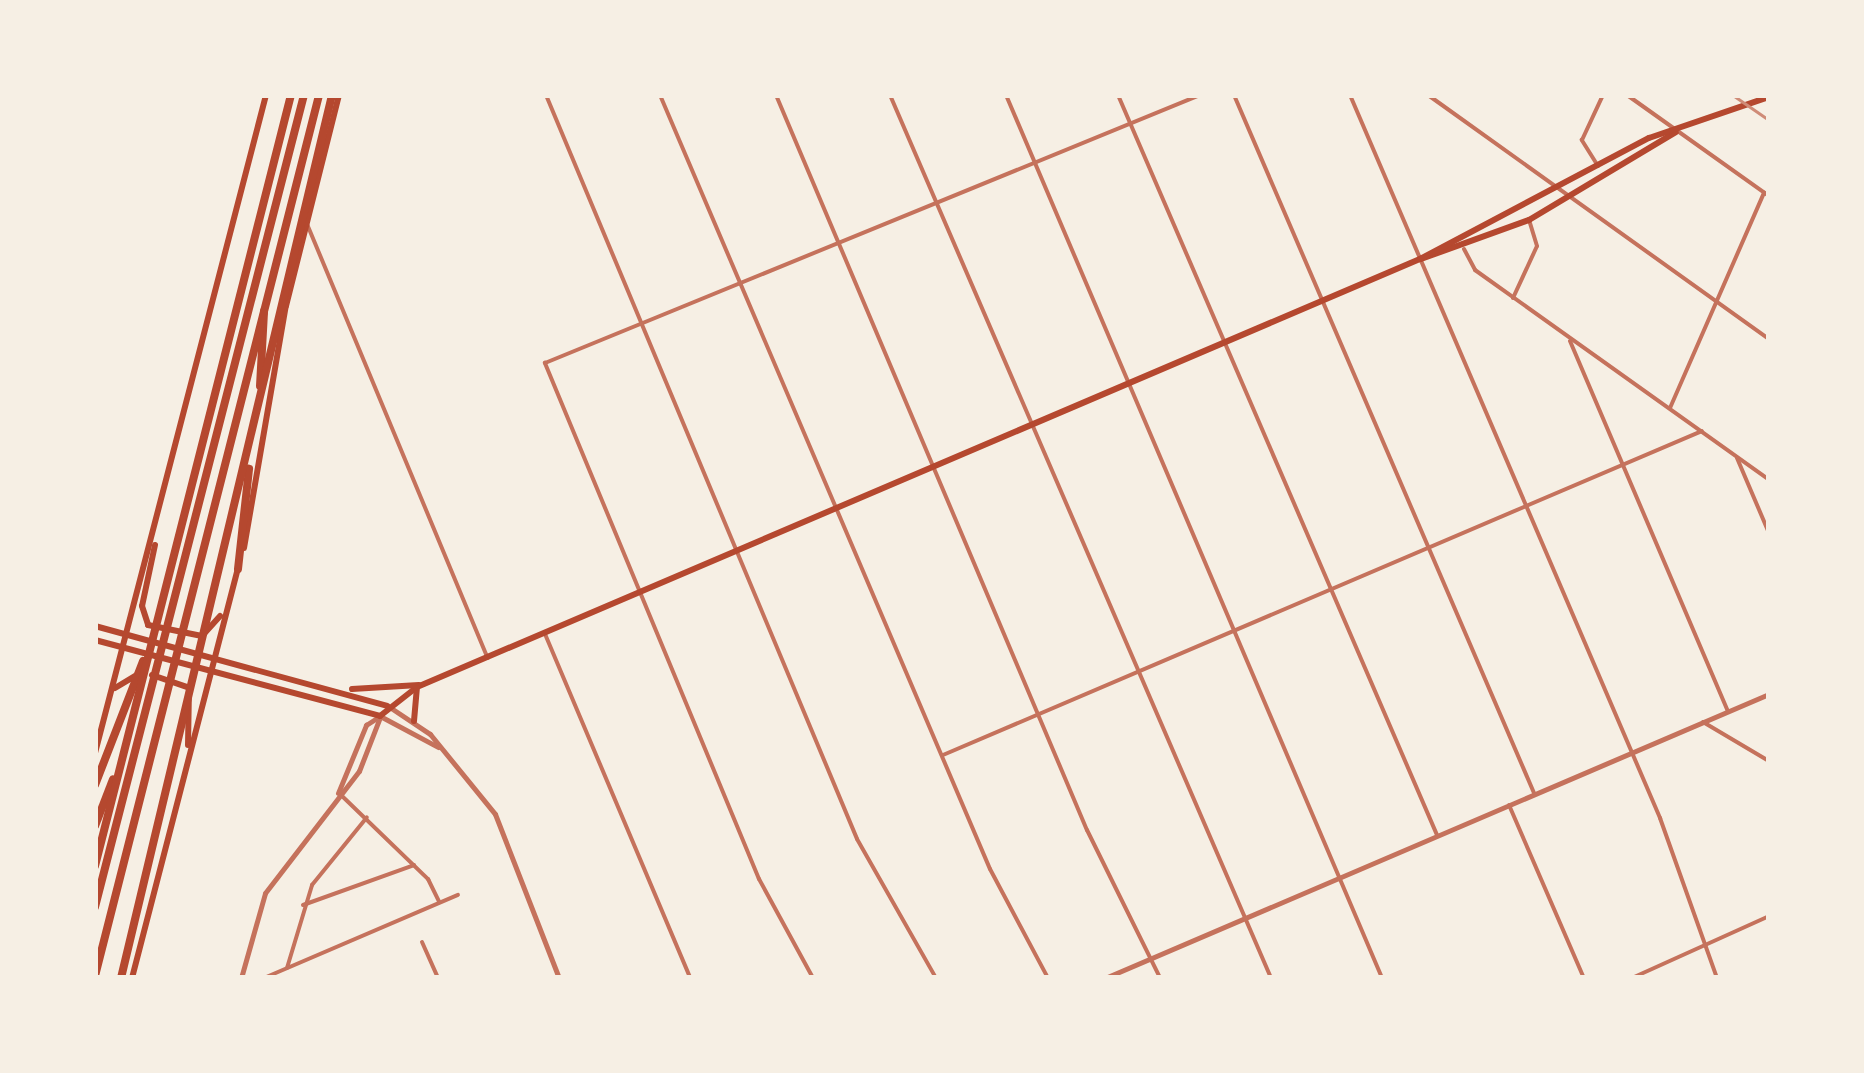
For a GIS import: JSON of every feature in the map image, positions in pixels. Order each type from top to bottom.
[{"type":"highway","points":[[95,866],[291,95]]},
{"type":"highway","points":[[95,907],[304,95]]},
{"type":"highway","points":[[95,976],[319,95]]},
{"type":"highway","points":[[121,978],[336,95]]},
{"type":"highway","points":[[238,569],[263,305]]},
{"type":"highway","points":[[95,785],[125,696],[151,643]]},
{"type":"highway","points":[[95,826],[124,752]]},
{"type":"main road","points":[[132,978],[238,569],[336,95]]},
{"type":"main road","points":[[1743,102],[1750,95]]},
{"type":"main road","points":[[95,753],[264,97]]},
{"type":"main road","points":[[95,640],[380,716],[387,706],[421,686],[1420,259],[1678,129],[1743,102],[1767,97]]},
{"type":"main road","points":[[1420,259],[1464,249],[1573,198],[1678,129]]},
{"type":"main road","points":[[154,529],[142,606],[148,625],[202,636],[228,604]]},
{"type":"main road","points":[[95,626],[340,688],[387,706]]},
{"type":"main road","points":[[111,695],[135,672],[184,682],[189,751]]},
{"type":"main road","points":[[340,688],[421,686]]},
{"type":"main road","points":[[414,721],[421,686]]},
{"type":"street","points":[[546,95],[740,550],[856,838],[936,978]]},
{"type":"street","points":[[660,95],[943,756],[1048,978]]},
{"type":"street","points":[[776,95],[1038,715],[1160,978]]},
{"type":"street","points":[[890,95],[1136,673],[1271,978]]},
{"type":"street","points":[[1006,95],[1382,978]]},
{"type":"street","points":[[1118,95],[1437,836]]},
{"type":"street","points":[[813,978],[759,879],[545,363],[934,197],[1200,95]]},
{"type":"street","points":[[1234,95],[1534,794]]},
{"type":"street","points":[[1350,95],[1631,752],[1716,978]]},
{"type":"street","points":[[1428,95],[1769,339]]},
{"type":"street","points":[[1598,167],[1582,140],[1603,95]]},
{"type":"street","points":[[1627,95],[1767,195],[1715,300],[1670,408]]},
{"type":"street","points":[[1513,298],[1537,246],[1529,220]]},
{"type":"street","points":[[307,224],[488,658]]},
{"type":"street","points":[[1464,249],[1513,298],[1769,480]]},
{"type":"street","points":[[1570,340],[1728,712]]},
{"type":"street","points":[[943,756],[1702,431]]},
{"type":"street","points":[[1737,458],[1769,533]]},
{"type":"street","points":[[545,634],[690,978]]},
{"type":"street","points":[[1105,978],[1769,694]]},
{"type":"street","points":[[387,706],[414,721],[441,748],[497,817],[559,978]]},
{"type":"street","points":[[380,716],[441,748]]},
{"type":"street","points":[[338,793],[366,725],[380,716]]},
{"type":"street","points":[[241,978],[265,894],[358,771],[380,716]]},
{"type":"street","points":[[1703,722],[1769,761]]},
{"type":"street","points":[[338,793],[414,865],[440,903]]},
{"type":"street","points":[[1508,805],[1584,978]]},
{"type":"street","points":[[287,968],[303,905],[366,817]]},
{"type":"street","points":[[303,905],[414,865]]},
{"type":"street","points":[[264,978],[458,895]]},
{"type":"street","points":[[1632,978],[1769,916]]},
{"type":"street","points":[[422,942],[438,978]]},
{"type":"railway","points":[[1733,95],[1769,120]]}]
